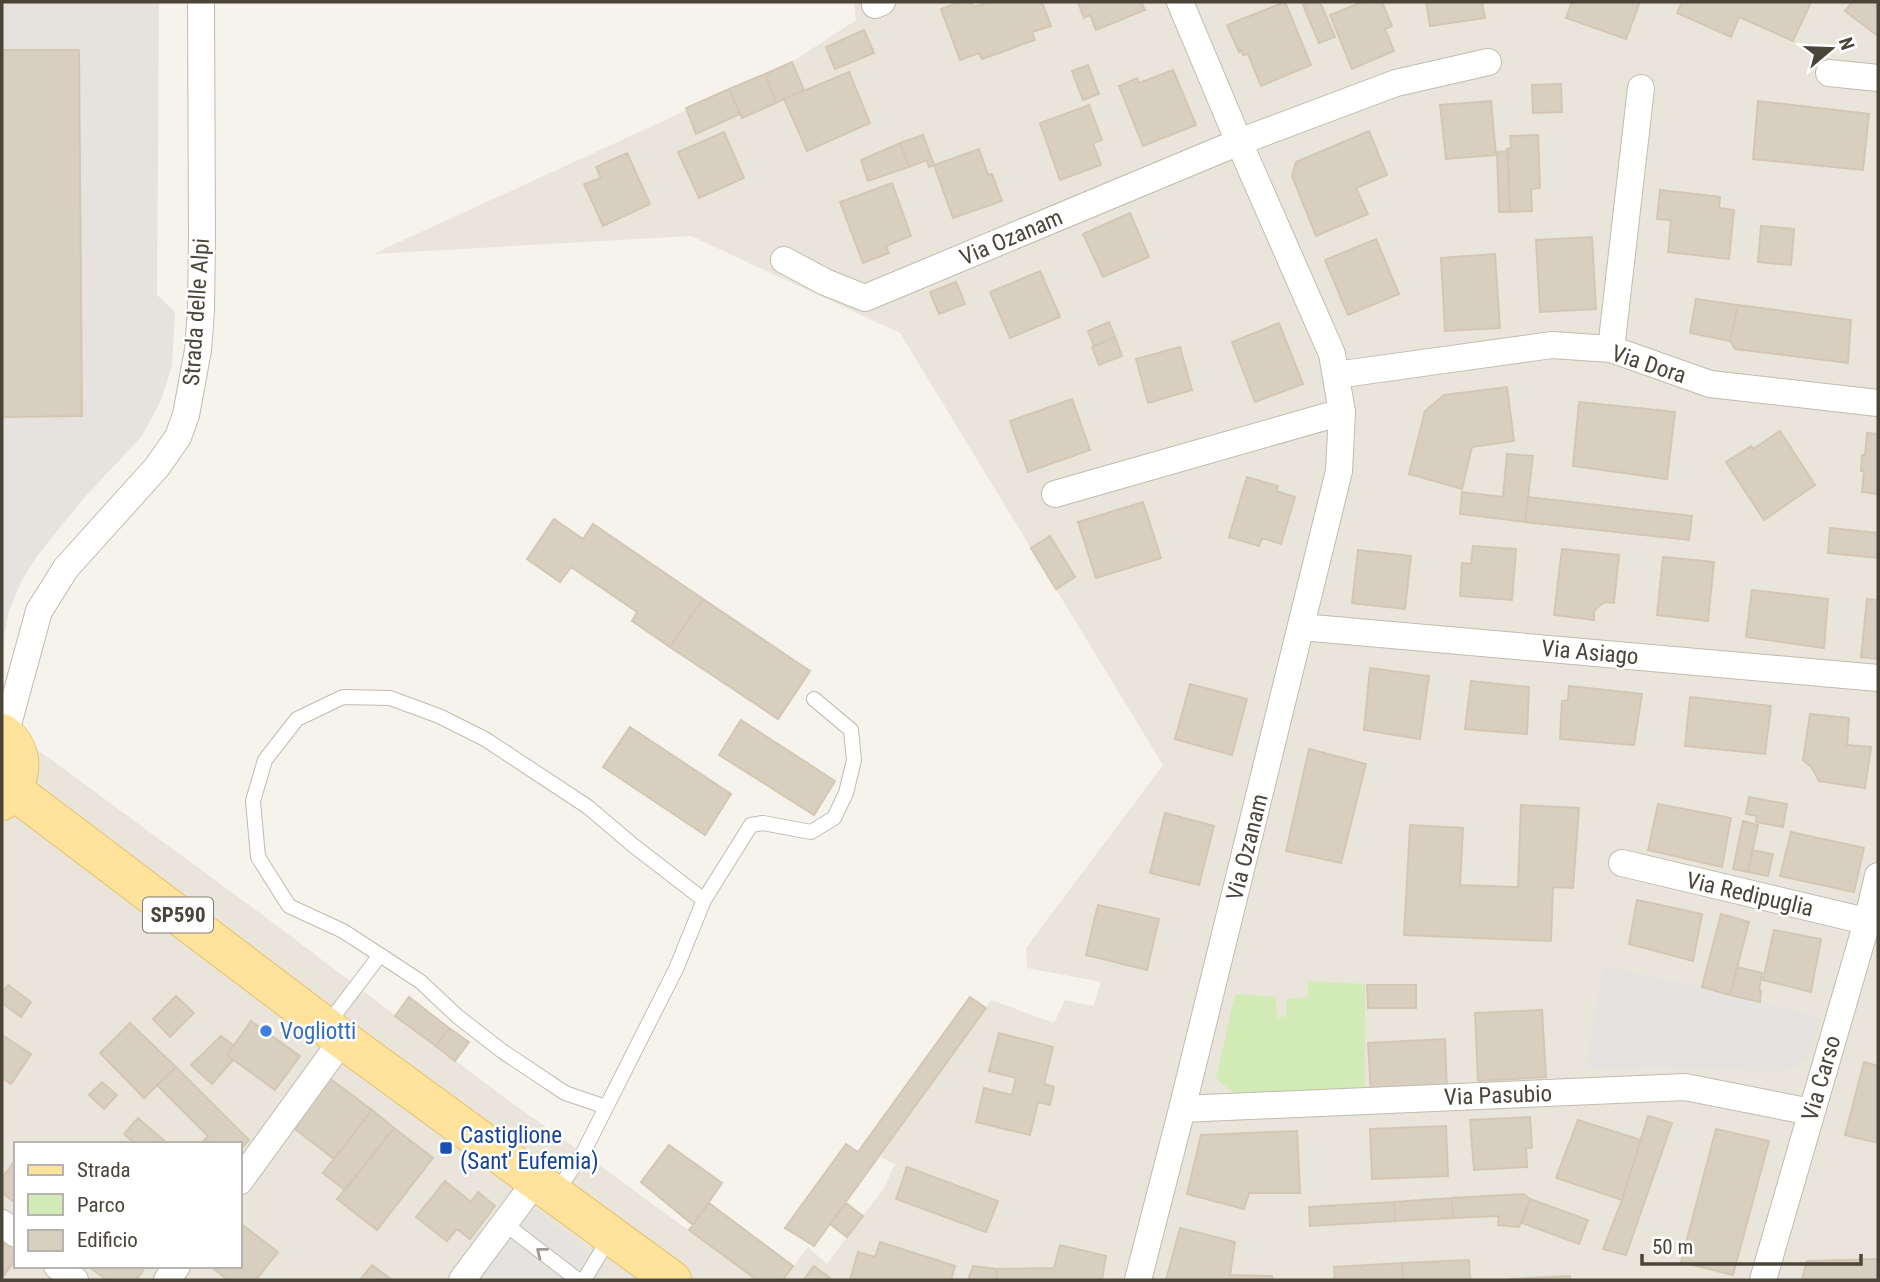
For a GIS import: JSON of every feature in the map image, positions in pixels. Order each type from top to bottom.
[{"type":"main road","name":"SP590","points":[[4,734],[17,752],[20,772],[7,796],[672,1280]]},
{"type":"street","name":"Strada delle Alpi","points":[[4,734],[39,611],[66,568],[157,467],[178,437],[187,415],[198,350],[201,310],[201,2]]},
{"type":"street","name":"Via Ozanam","points":[[1138,1280],[1339,471],[1342,412],[1332,354],[1180,2]]},
{"type":"street","name":"Via Ozanam","points":[[784,260],[825,282],[865,298],[1239,142],[1396,83],[1488,62]]},
{"type":"street","points":[[1829,73],[1878,78]]},
{"type":"street","points":[[1611,349],[1641,88]]},
{"type":"street","name":"Via Dora","points":[[1336,375],[1552,345],[1611,349],[1710,384],[1878,403]]},
{"type":"street","points":[[1055,494],[1342,412]]},
{"type":"street","name":"Via Asiago","points":[[1301,626],[1878,678]]},
{"type":"street","name":"Via Redipuglia","points":[[1622,863],[1873,923]]},
{"type":"street","name":"Via Carso","points":[[1763,1280],[1811,1112],[1873,923],[1878,876]]},
{"type":"street","points":[[242,1178],[334,1033]]},
{"type":"street","name":"Via Pasubio","points":[[1182,1109],[1685,1087],[1811,1112]]},
{"type":"street","points":[[461,1280],[504,1223],[545,1188]]},
{"type":"street","points":[[60,1268],[75,1280]]},
{"type":"lane","points":[[606,1107],[565,1093],[457,1017],[421,982],[343,931],[289,906],[258,857],[253,801],[265,760],[297,719],[343,697],[390,698],[439,716],[485,739],[588,807],[704,900]]},
{"type":"lane","points":[[545,1188],[583,1153],[676,969],[704,900],[751,825],[763,823],[811,832],[834,818],[846,793],[854,760],[851,730],[814,699]]},
{"type":"lane","points":[[334,1033],[380,955]]},
{"type":"lane","points":[[504,1223],[578,1280]]},
{"type":"lane","points":[[584,1280],[610,1236]]},
{"type":"shaded area","points":[[2,2],[159,2],[157,295],[175,312],[172,366],[161,400],[142,436],[83,499],[37,556],[21,582],[9,611],[2,656]]},
{"type":"shaded area","points":[[854,2],[1878,2],[1878,1280],[783,1280],[808,1247],[827,1264],[884,1188],[895,1164],[880,1157],[991,1000],[1054,1023],[1065,1000],[1093,1006],[1101,982],[1027,968],[1026,948],[1163,765],[900,333],[691,236],[373,254],[792,62],[856,20]]},
{"type":"shaded area","points":[[2,717],[34,747],[513,1104],[757,1280],[2,1280]]},
{"type":"shaded area","points":[[1603,966],[1702,987],[1822,1018],[1808,1057],[1795,1069],[1586,1069]]},
{"type":"shaded area","points":[[529,1206],[605,1266],[599,1280],[495,1280],[479,1268]]},
{"type":"green space","points":[[1308,981],[1365,984],[1365,1088],[1238,1096],[1216,1079],[1235,994],[1276,997],[1277,1018],[1286,1016],[1286,999],[1308,997]]},
{"type":"building","points":[[960,2],[971,2],[974,7],[989,2],[1042,2],[1051,26],[1032,32],[1035,40],[982,59],[979,53],[960,60],[941,9]]},
{"type":"building","points":[[1078,2],[1141,2],[1145,10],[1096,30],[1090,15],[1084,18]]},
{"type":"building","points":[[1285,2],[1311,65],[1261,86],[1248,54],[1243,55],[1241,50],[1239,52],[1227,25]]},
{"type":"building","points":[[1320,2],[1335,37],[1319,43],[1303,5]]},
{"type":"building","points":[[1362,2],[1382,2],[1392,26],[1385,29],[1394,51],[1352,69],[1330,15]]},
{"type":"building","points":[[1426,2],[1482,2],[1485,18],[1430,26]]},
{"type":"building","points":[[1572,2],[1640,2],[1626,39],[1566,18]]},
{"type":"building","points":[[1682,2],[1811,2],[1793,41],[1739,17],[1731,37],[1677,13]]},
{"type":"building","points":[[1852,2],[1878,2],[1878,36],[1845,11]]},
{"type":"building","points":[[864,30],[874,53],[835,69],[826,47]]},
{"type":"building","points":[[2,50],[79,50],[82,416],[2,417]]},
{"type":"building","points":[[792,62],[804,90],[776,103],[765,74]]},
{"type":"building","points":[[1088,65],[1099,94],[1083,100],[1072,71]]},
{"type":"building","points":[[1173,70],[1196,125],[1143,146],[1119,86],[1137,78],[1139,83]]},
{"type":"building","points":[[849,72],[870,123],[807,151],[784,99]]},
{"type":"building","points":[[765,74],[776,103],[742,118],[729,89]]},
{"type":"building","points":[[1561,84],[1562,112],[1533,113],[1532,85]]},
{"type":"building","points":[[729,89],[740,114],[696,134],[686,108]]},
{"type":"building","points":[[1491,101],[1496,155],[1446,159],[1440,105]]},
{"type":"building","points":[[1758,101],[1869,114],[1863,170],[1753,159]]},
{"type":"building","points":[[1089,105],[1102,140],[1093,143],[1101,165],[1060,180],[1040,123]]},
{"type":"building","points":[[1369,131],[1387,175],[1356,188],[1368,214],[1316,236],[1292,176],[1296,162]]},
{"type":"building","points":[[724,132],[744,178],[699,198],[678,152]]},
{"type":"building","points":[[923,135],[934,165],[929,167],[927,160],[909,167],[900,143]]},
{"type":"building","points":[[1538,135],[1540,188],[1531,189],[1532,211],[1510,212],[1507,149],[1511,148],[1510,136]]},
{"type":"building","points":[[900,143],[909,167],[868,181],[861,160]]},
{"type":"building","points":[[979,149],[988,175],[992,174],[1002,201],[953,218],[934,165]]},
{"type":"building","points":[[1508,151],[1510,212],[1499,212],[1497,152]]},
{"type":"building","points":[[627,153],[650,204],[603,226],[584,184],[601,178],[596,167]]},
{"type":"building","points":[[892,183],[911,236],[886,246],[889,253],[863,263],[840,202]]},
{"type":"building","points":[[1660,190],[1720,197],[1719,208],[1734,210],[1729,259],[1668,252],[1671,220],[1657,219]]},
{"type":"building","points":[[1130,213],[1149,257],[1103,277],[1083,234]]},
{"type":"building","points":[[1761,226],[1794,229],[1791,265],[1758,262]]},
{"type":"building","points":[[1592,237],[1596,309],[1540,312],[1536,240]]},
{"type":"building","points":[[1376,239],[1399,294],[1348,315],[1325,260]]},
{"type":"building","points":[[1495,254],[1500,328],[1445,331],[1441,258]]},
{"type":"building","points":[[1040,271],[1060,317],[1010,338],[990,292]]},
{"type":"building","points":[[956,282],[965,304],[939,314],[930,292]]},
{"type":"building","points":[[1696,299],[1738,305],[1730,341],[1690,333]]},
{"type":"building","points":[[1738,305],[1851,320],[1848,363],[1735,349],[1730,341]]},
{"type":"building","points":[[1109,322],[1115,337],[1094,346],[1088,331]]},
{"type":"building","points":[[1279,323],[1303,384],[1255,402],[1232,342]]},
{"type":"building","points":[[1115,337],[1122,356],[1099,365],[1092,347]]},
{"type":"building","points":[[1180,347],[1192,390],[1148,403],[1136,359]]},
{"type":"building","points":[[1507,387],[1514,441],[1472,447],[1462,489],[1409,474],[1425,411],[1444,395]]},
{"type":"building","points":[[1072,399],[1090,450],[1028,472],[1010,421]]},
{"type":"building","points":[[1579,402],[1675,412],[1667,479],[1573,466]]},
{"type":"building","points":[[1780,431],[1815,485],[1764,520],[1726,462],[1751,446],[1753,449]]},
{"type":"building","points":[[1867,433],[1878,434],[1878,494],[1862,492],[1862,455],[1865,455]]},
{"type":"building","points":[[1507,454],[1533,456],[1525,522],[1460,514],[1462,492],[1503,497]]},
{"type":"building","points":[[1247,477],[1278,486],[1276,491],[1295,497],[1281,544],[1262,538],[1259,546],[1229,537]]},
{"type":"building","points":[[1528,497],[1692,516],[1689,540],[1525,522]]},
{"type":"building","points":[[1143,502],[1161,558],[1096,578],[1078,522]]},
{"type":"building","points":[[554,519],[583,539],[593,524],[703,599],[670,647],[632,621],[637,612],[571,567],[560,582],[527,559]]},
{"type":"building","points":[[1830,528],[1878,533],[1878,558],[1828,553]]},
{"type":"building","points":[[1050,536],[1075,577],[1056,589],[1031,548]]},
{"type":"building","points":[[1473,546],[1516,549],[1512,600],[1460,596],[1462,563],[1471,564]]},
{"type":"building","points":[[1562,549],[1619,555],[1614,603],[1605,602],[1599,606],[1594,611],[1594,620],[1554,615]]},
{"type":"building","points":[[1358,550],[1411,556],[1405,609],[1352,603]]},
{"type":"building","points":[[1663,557],[1714,562],[1708,621],[1657,615]]},
{"type":"building","points":[[1752,590],[1828,599],[1824,648],[1746,637]]},
{"type":"building","points":[[703,599],[810,671],[778,719],[670,647]]},
{"type":"building","points":[[1867,599],[1878,600],[1878,659],[1861,657]]},
{"type":"building","points":[[1370,668],[1429,676],[1420,739],[1364,730]]},
{"type":"building","points":[[1471,681],[1529,687],[1527,734],[1465,729]]},
{"type":"building","points":[[1190,684],[1247,699],[1232,755],[1175,739]]},
{"type":"building","points":[[1569,686],[1642,694],[1634,745],[1560,739],[1562,701],[1568,700]]},
{"type":"building","points":[[1690,697],[1771,706],[1765,754],[1685,746]]},
{"type":"building","points":[[1810,714],[1849,718],[1847,745],[1871,747],[1865,788],[1819,781],[1812,768],[1803,760]]},
{"type":"building","points":[[741,720],[835,781],[814,815],[719,755]]},
{"type":"building","points":[[630,727],[731,794],[705,835],[603,767]]},
{"type":"building","points":[[1309,749],[1366,764],[1341,863],[1286,851]]},
{"type":"building","points":[[1749,797],[1787,804],[1783,827],[1756,822],[1757,816],[1746,814]]},
{"type":"building","points":[[1658,804],[1731,818],[1722,867],[1648,850]]},
{"type":"building","points":[[1521,805],[1579,808],[1573,888],[1553,887],[1551,941],[1404,935],[1410,825],[1463,828],[1460,885],[1518,887]]},
{"type":"building","points":[[1165,813],[1214,826],[1199,885],[1150,873]]},
{"type":"building","points":[[1743,821],[1758,825],[1748,872],[1733,869]]},
{"type":"building","points":[[1791,832],[1864,848],[1854,892],[1780,876]]},
{"type":"building","points":[[1752,850],[1773,854],[1768,876],[1748,872]]},
{"type":"building","points":[[1637,900],[1702,914],[1693,961],[1629,944]]},
{"type":"building","points":[[1098,905],[1159,919],[1147,970],[1086,955]]},
{"type":"building","points":[[1721,914],[1749,922],[1730,995],[1702,987]]},
{"type":"building","points":[[1774,930],[1821,939],[1811,992],[1763,980]]},
{"type":"building","points":[[1737,967],[1762,973],[1760,1002],[1730,995]]},
{"type":"building","points":[[8,985],[31,1002],[21,1017],[2,1003],[2,993]]},
{"type":"building","points":[[1367,985],[1416,985],[1416,1008],[1368,1008]]},
{"type":"building","points":[[176,996],[194,1013],[170,1037],[153,1019]]},
{"type":"building","points":[[409,997],[449,1028],[436,1046],[395,1016]]},
{"type":"building","points":[[970,997],[986,1008],[814,1246],[785,1228],[846,1144],[858,1152]]},
{"type":"building","points":[[1542,1010],[1546,1077],[1478,1081],[1475,1013]]},
{"type":"building","points":[[251,1021],[300,1056],[275,1090],[227,1055]]},
{"type":"building","points":[[130,1023],[176,1067],[144,1098],[100,1053]]},
{"type":"building","points":[[449,1028],[469,1042],[455,1061],[436,1046]]},
{"type":"building","points":[[999,1033],[1053,1047],[1044,1084],[1054,1087],[1050,1105],[1038,1102],[1030,1135],[976,1122],[984,1088],[1012,1095],[1016,1078],[989,1071]]},
{"type":"building","points":[[2,1035],[31,1054],[11,1084],[2,1078]]},
{"type":"building","points":[[221,1036],[233,1045],[227,1055],[233,1060],[212,1084],[191,1065]]},
{"type":"building","points":[[1445,1039],[1447,1091],[1371,1094],[1368,1043]]},
{"type":"building","points":[[1864,1062],[1878,1066],[1878,1143],[1845,1135]]},
{"type":"building","points":[[176,1067],[249,1140],[242,1148],[242,1142],[203,1142],[208,1136],[157,1085]]},
{"type":"building","points":[[329,1078],[372,1110],[334,1159],[295,1129]]},
{"type":"building","points":[[102,1082],[117,1095],[104,1109],[89,1095]]},
{"type":"building","points":[[372,1110],[394,1128],[345,1190],[323,1173]]},
{"type":"building","points":[[1648,1116],[1672,1123],[1626,1255],[1603,1249],[1622,1200]]},
{"type":"building","points":[[1530,1117],[1532,1148],[1526,1148],[1527,1167],[1474,1170],[1470,1120]]},
{"type":"building","points":[[138,1118],[166,1142],[133,1142],[124,1134]]},
{"type":"building","points":[[1578,1120],[1641,1140],[1622,1200],[1556,1178]]},
{"type":"building","points":[[1446,1126],[1448,1176],[1372,1179],[1370,1129]]},
{"type":"building","points":[[394,1128],[433,1158],[377,1230],[337,1199]]},
{"type":"building","points":[[1716,1129],[1769,1141],[1733,1275],[1681,1262]]},
{"type":"building","points":[[1297,1131],[1300,1193],[1249,1193],[1244,1209],[1187,1194],[1201,1135]]},
{"type":"building","points":[[669,1145],[722,1183],[693,1225],[641,1182]]},
{"type":"building","points":[[14,1162],[14,1202],[2,1193],[2,1178]]},
{"type":"building","points":[[907,1167],[998,1201],[986,1232],[896,1199]]},
{"type":"building","points":[[445,1181],[471,1202],[478,1192],[495,1206],[470,1239],[457,1229],[447,1241],[416,1217]]},
{"type":"building","points":[[1524,1194],[1530,1199],[1519,1227],[1498,1225],[1499,1216],[1453,1218],[1452,1198]]},
{"type":"building","points":[[1452,1198],[1453,1218],[1395,1221],[1394,1202]]},
{"type":"building","points":[[1530,1199],[1588,1220],[1579,1244],[1522,1223]]},
{"type":"building","points":[[1394,1202],[1395,1221],[1310,1226],[1309,1207]]},
{"type":"building","points":[[709,1203],[793,1266],[783,1280],[757,1280],[689,1230]]},
{"type":"building","points":[[846,1203],[863,1216],[847,1237],[830,1224]]},
{"type":"building","points":[[242,1225],[278,1252],[256,1280],[228,1280],[213,1268],[242,1268]]},
{"type":"building","points":[[1180,1228],[1235,1242],[1230,1275],[1272,1276],[1272,1280],[1166,1280]]},
{"type":"building","points":[[9,1238],[14,1242],[14,1262],[2,1278],[2,1247]]},
{"type":"building","points":[[880,1242],[955,1266],[951,1280],[850,1280],[858,1252],[875,1257]]},
{"type":"building","points":[[1060,1245],[1106,1256],[1102,1280],[997,1280],[996,1269],[1054,1268]]},
{"type":"building","points":[[1878,1259],[1878,1280],[1802,1280],[1807,1261]]},
{"type":"building","points":[[1469,1260],[1470,1280],[1403,1280],[1402,1263]]},
{"type":"building","points":[[1402,1263],[1403,1280],[1335,1280],[1334,1267]]},
{"type":"building","points":[[372,1265],[392,1280],[360,1280]]},
{"type":"building","points":[[814,1266],[830,1278],[804,1279]]},
{"type":"building","points":[[973,1266],[996,1269],[997,1280],[968,1280]]},
{"type":"building","points":[[145,1268],[136,1280],[107,1280],[92,1269]]},
{"type":"building","points":[[1570,1276],[1570,1280],[1511,1280],[1511,1279]]},
{"type":"place","name":"Vogliotti","points":[[266,1031]]},
{"type":"place","name":"Castiglione (Sant' Eufemia)","points":[[446,1148]]}]
